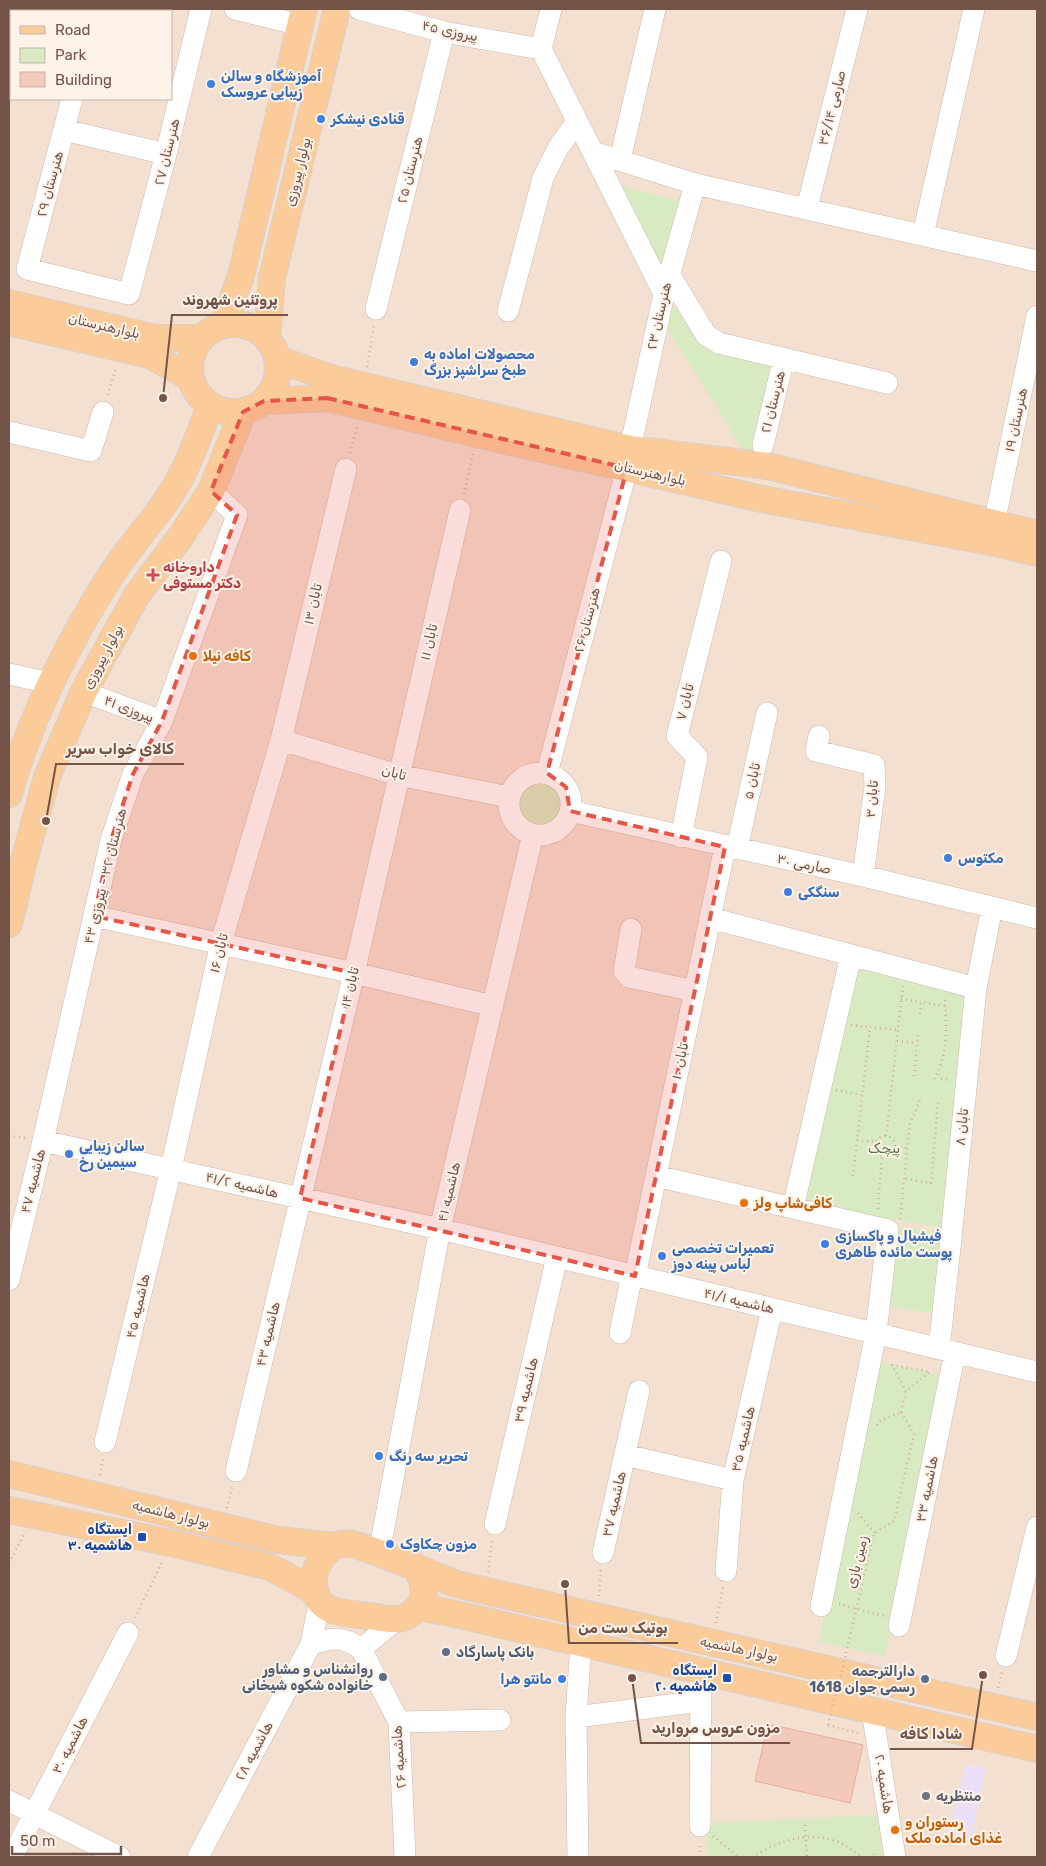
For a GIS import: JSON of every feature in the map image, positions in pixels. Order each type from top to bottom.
[{"type":"main road","name":"بولوار پیروزی","points":[[272,348],[272,278],[337,9]]},
{"type":"main road","points":[[212,331],[235,323],[247,325],[257,330],[272,348],[278,370],[276,382],[271,392],[254,407],[232,413],[210,406],[195,389],[190,378],[190,364],[193,350],[212,331],[241,276],[302,17]]},
{"type":"main road","name":"بلوارهنرستان","points":[[9,303],[156,338],[212,331]]},
{"type":"main road","name":"بلوارهنرستان","points":[[9,322],[150,355],[190,378]]},
{"type":"main road","name":"بلوارهنرستان","points":[[272,348],[363,397],[477,434],[629,458],[765,456],[994,524],[1037,534]]},
{"type":"main road","name":"بلوارهنرستان","points":[[254,407],[327,398],[363,397],[629,458],[762,499],[991,542],[1037,553]]},
{"type":"main road","points":[[9,794],[16,766],[50,683],[110,576],[182,476],[210,406]]},
{"type":"main road","name":"بولوار پیروزی","points":[[9,924],[47,777],[84,692],[137,594],[211,491],[254,407]]},
{"type":"main road","points":[[762,499],[765,456]]},
{"type":"main road","name":"بولوار هاشمیه","points":[[9,1474],[278,1540],[335,1546]]},
{"type":"main road","name":"بولوار هاشمیه","points":[[21,1513],[171,1543],[270,1567],[318,1596]]},
{"type":"main road","points":[[349,1543],[379,1552],[415,1566],[423,1579],[424,1594],[419,1607],[408,1617],[394,1621],[331,1610],[318,1596],[314,1584],[315,1569],[322,1555],[335,1546],[349,1543]]},
{"type":"main road","name":"بولوار هاشمیه","points":[[415,1566],[456,1584],[713,1644],[848,1667],[1037,1717]]},
{"type":"main road","points":[[419,1607],[1037,1749]]},
{"type":"main road","points":[[846,1706],[848,1667]]},
{"type":"street","name":"هنرستان ۲۷","points":[[129,294],[166,154],[201,9]]},
{"type":"street","points":[[235,9],[302,17]]},
{"type":"street","name":"پیروزی ۴۵","points":[[360,9],[444,32],[541,49]]},
{"type":"street","points":[[551,9],[541,49],[576,123],[666,284],[706,335],[713,340],[887,383]]},
{"type":"street","points":[[620,160],[655,9]]},
{"type":"street","name":"صارمی ۳۶/۱۴","points":[[807,208],[856,9]]},
{"type":"street","points":[[923,235],[974,9]]},
{"type":"street","name":"هنرستان ۲۵","points":[[376,309],[444,32]]},
{"type":"street","name":"هنرستان ۲۹","points":[[72,100],[27,269],[129,294]]},
{"type":"street","points":[[508,311],[543,178],[558,148],[576,123]]},
{"type":"street","points":[[64,130],[166,154]]},
{"type":"street","points":[[593,152],[695,184],[1037,261]]},
{"type":"street","name":"هنرستان ۲۳","points":[[629,458],[666,284],[695,184]]},
{"type":"street","name":"هنرستان ۱۹","points":[[994,524],[1037,316]]},
{"type":"street","name":"هنرستان ۲۱","points":[[765,456],[784,358]]},
{"type":"street","points":[[9,432],[91,451],[103,412]]},
{"type":"street","name":"هنرستان ۲۶","points":[[547,773],[629,458]]},
{"type":"street","name":"تابان ۱۳","points":[[281,740],[346,469]]},
{"type":"street","name":"هنرستان ۳۲ - پیروزی ۴۳","points":[[43,1141],[111,840],[133,774],[162,721],[237,515],[211,491]]},
{"type":"street","name":"تابان ۱۱","points":[[398,774],[460,510]]},
{"type":"street","name":"تابان ۷","points":[[681,836],[697,757],[677,736],[721,561]]},
{"type":"street","points":[[9,674],[50,683]]},
{"type":"street","name":"پیروزی ۴۱","points":[[95,696],[162,721]]},
{"type":"street","name":"تابان ۵","points":[[731,848],[767,713]]},
{"type":"street","name":"تابان ۳","points":[[819,736],[816,751],[874,765],[875,786],[863,876]]},
{"type":"street","name":"تابان","points":[[281,740],[398,774],[509,797]]},
{"type":"street","name":"تابان ۱۶","points":[[170,1169],[221,943],[281,740]]},
{"type":"street","points":[[547,773],[561,781],[566,787],[571,803],[570,811],[563,825],[556,831],[541,835],[525,832],[513,820],[510,813],[509,797],[512,789],[523,777],[531,774],[547,773]]},
{"type":"street","name":"تابان ۱۴","points":[[300,1198],[354,973],[398,774]]},
{"type":"street","name":"صارمی ۳۰","points":[[570,811],[863,876],[1037,918]]},
{"type":"street","name":"هاشمیه ۴۱","points":[[379,1552],[440,1229],[533,834]]},
{"type":"street","name":"تابان ۱۰","points":[[620,1334],[656,1176],[710,918],[731,848]]},
{"type":"street","name":"تابان ۸","points":[[947,1350],[950,1248],[976,988],[992,907]]},
{"type":"street","points":[[94,916],[221,943],[493,1006]]},
{"type":"street","points":[[710,918],[976,988]]},
{"type":"street","points":[[631,929],[625,974],[629,977],[695,991]]},
{"type":"street","points":[[793,1208],[851,955]]},
{"type":"street","name":"هاشمیه ۴۱/۲","points":[[43,1141],[440,1229]]},
{"type":"street","name":"هاشمیه ۴۷","points":[[9,1280],[43,1141]]},
{"type":"street","name":"هاشمیه ۴۵","points":[[105,1442],[170,1169]]},
{"type":"street","points":[[656,1176],[882,1228],[876,1334],[822,1603]]},
{"type":"street","name":"هاشمیه ۴۳","points":[[236,1471],[300,1198]]},
{"type":"street","name":"هاشمیه ۴۱/۱","points":[[440,1229],[1037,1372]]},
{"type":"street","name":"هاشمیه ۳۹","points":[[495,1524],[556,1257]]},
{"type":"street","name":"هاشمیه ۳۵","points":[[726,1571],[733,1480],[772,1309]]},
{"type":"street","name":"هاشمیه ۳۳","points":[[900,1623],[947,1350]]},
{"type":"street","name":"هاشمیه ۳۷","points":[[603,1553],[639,1391]]},
{"type":"street","points":[[625,1455],[733,1480]]},
{"type":"street","points":[[1006,1656],[1037,1527]]},
{"type":"street","name":"هاشمیه ۲۸","points":[[198,1857],[311,1644],[318,1596]]},
{"type":"street","points":[[311,1644],[332,1638],[350,1642],[361,1649],[394,1621]]},
{"type":"street","name":"هاشمیه ۳۰","points":[[12,1857],[128,1633]]},
{"type":"street","points":[[578,1857],[576,1717],[581,1643]]},
{"type":"street","name":"هاشمیه ۲۶","points":[[361,1649],[398,1722],[405,1857]]},
{"type":"street","points":[[700,1826],[701,1672]]},
{"type":"street","points":[[576,1717],[701,1701]]},
{"type":"street","name":"هاشمیه ۲۰","points":[[872,1710],[895,1857]]},
{"type":"street","points":[[398,1722],[500,1720]]},
{"type":"street","points":[[9,1801],[120,1857]]},
{"type":"path","points":[[346,469],[363,397],[376,309]]},
{"type":"path","points":[[103,412],[122,349]]},
{"type":"path","points":[[460,510],[477,434]]},
{"type":"path","points":[[886,1136],[905,969]]},
{"type":"path","points":[[934,1079],[946,1048],[944,980]]},
{"type":"path","points":[[901,999],[946,1006]]},
{"type":"path","points":[[920,1014],[921,1002]]},
{"type":"path","points":[[853,1176],[870,1027],[898,1030]]},
{"type":"path","points":[[914,1076],[918,1035]]},
{"type":"path","points":[[897,1041],[917,1043]]},
{"type":"path","points":[[821,1087],[862,1094]]},
{"type":"path","points":[[882,1156],[882,1228],[901,1219],[910,1124],[920,1100]]},
{"type":"path","points":[[905,1179],[931,1183],[938,1102]]},
{"type":"path","points":[[875,1142],[880,1137],[886,1136],[892,1139],[895,1146],[891,1154],[882,1156]]},
{"type":"path","points":[[857,1140],[875,1142]]},
{"type":"path","points":[[875,1142],[876,1151],[882,1156]]},
{"type":"path","points":[[895,1146],[908,1148]]},
{"type":"path","points":[[876,1431],[878,1422],[901,1412],[906,1391],[930,1372],[892,1365],[906,1391]]},
{"type":"path","name":"زمین بازی","points":[[876,1737],[828,1725],[848,1667],[856,1609],[874,1533],[894,1521],[914,1434],[901,1412]]},
{"type":"path","points":[[97,1496],[105,1442]]},
{"type":"path","points":[[222,1526],[236,1471]]},
{"type":"path","points":[[860,1504],[858,1513],[874,1533]]},
{"type":"path","points":[[9,1563],[21,1513]]},
{"type":"path","points":[[485,1591],[495,1524]]},
{"type":"path","points":[[128,1633],[171,1543]]},
{"type":"path","points":[[597,1616],[603,1553]]},
{"type":"path","points":[[713,1644],[726,1571]]},
{"type":"path","points":[[822,1603],[856,1609],[900,1623]]},
{"type":"path","points":[[993,1706],[1006,1656]]},
{"type":"path","points":[[805,1825],[807,1857]]},
{"type":"path","points":[[700,1826],[738,1857]]},
{"type":"path","points":[[752,1857],[773,1845],[806,1836],[837,1841],[863,1857]]},
{"type":"highlighted area","points":[[327,398],[627,468],[547,773],[566,787],[570,811],[725,847],[635,1276],[300,1198],[354,973],[94,916],[111,840],[133,774],[162,721],[237,515],[211,491],[243,412],[264,401]]},
{"type":"shaded area","points":[[9,9],[1037,9],[1037,1857],[9,1857]]},
{"type":"shaded area","points":[[966,1764],[986,1768],[971,1843],[947,1837]]},
{"type":"green space","points":[[615,184],[679,201],[662,269]]},
{"type":"green space","points":[[676,295],[706,347],[774,366],[753,454],[744,451],[667,328]]},
{"type":"green space","points":[[544,782],[556,788],[561,795],[561,813],[556,820],[549,825],[536,826],[528,823],[521,816],[518,800],[521,792],[528,785]]},
{"type":"green space","name":"پیچک","points":[[857,969],[968,994],[943,1228],[802,1204]]},
{"type":"green space","points":[[895,1225],[943,1233],[934,1313],[883,1306]]},
{"type":"green space","points":[[876,1361],[942,1375],[885,1656],[819,1642]]},
{"type":"green space","points":[[879,1815],[882,1857],[708,1857],[707,1823]]},
{"type":"building","points":[[768,1724],[863,1745],[850,1803],[755,1781]]},
{"type":"place","name":"آموزشگاه و سالن زیبایی عروسک","points":[[211,84]]},
{"type":"place","name":"قنادی نیشکر","points":[[321,119]]},
{"type":"place","name":"محصولات اماده به طبخ سراشپز بزرگ","points":[[414,362]]},
{"type":"place","name":"پروتئین شهروند","points":[[163,398]]},
{"type":"place","name":"داروخانه دکتر مستوفی","points":[[153,575]]},
{"type":"place","name":"کافه نیلا","points":[[193,656]]},
{"type":"place","name":"کالای خواب سریر","points":[[46,821]]},
{"type":"place","name":"مکتوس","points":[[948,858]]},
{"type":"place","name":"سنگکی","points":[[788,892]]},
{"type":"place","name":"سالن زیبایی سیمین رخ","points":[[69,1154]]},
{"type":"place","name":"کافی‌شاپ ولز","points":[[744,1203]]},
{"type":"place","name":"فیشیال و پاکسازی پوست مائده طاهری","points":[[825,1244]]},
{"type":"place","name":"تعمیرات تخصصی لباس پینه دوز","points":[[662,1256]]},
{"type":"place","name":"تحریر سه رنگ","points":[[379,1456]]},
{"type":"place","name":"ایستگاه هاشمیه ۳۰","points":[[142,1537]]},
{"type":"place","name":"مزون چکاوک","points":[[390,1544]]},
{"type":"place","name":"بوتیک ست من","points":[[565,1584]]},
{"type":"place","name":"بانک پاسارگاد","points":[[446,1652]]},
{"type":"place","name":"شادا کافه","points":[[983,1675]]},
{"type":"place","name":"روانشناس و مشاور خانواده شکوه شیخانی","points":[[383,1677]]},
{"type":"place","name":"مزون عروس مروارید","points":[[632,1678]]},
{"type":"place","name":"ایستگاه هاشمیه ۲۰","points":[[727,1678]]},
{"type":"place","name":"مانتو هرا","points":[[562,1679]]},
{"type":"place","name":"دارالترجمه رسمی جوان 1618","points":[[925,1679]]},
{"type":"place","name":"منتظریه","points":[[926,1796]]},
{"type":"place","name":"رستوران و غذای اماده ملک","points":[[895,1830]]}]
